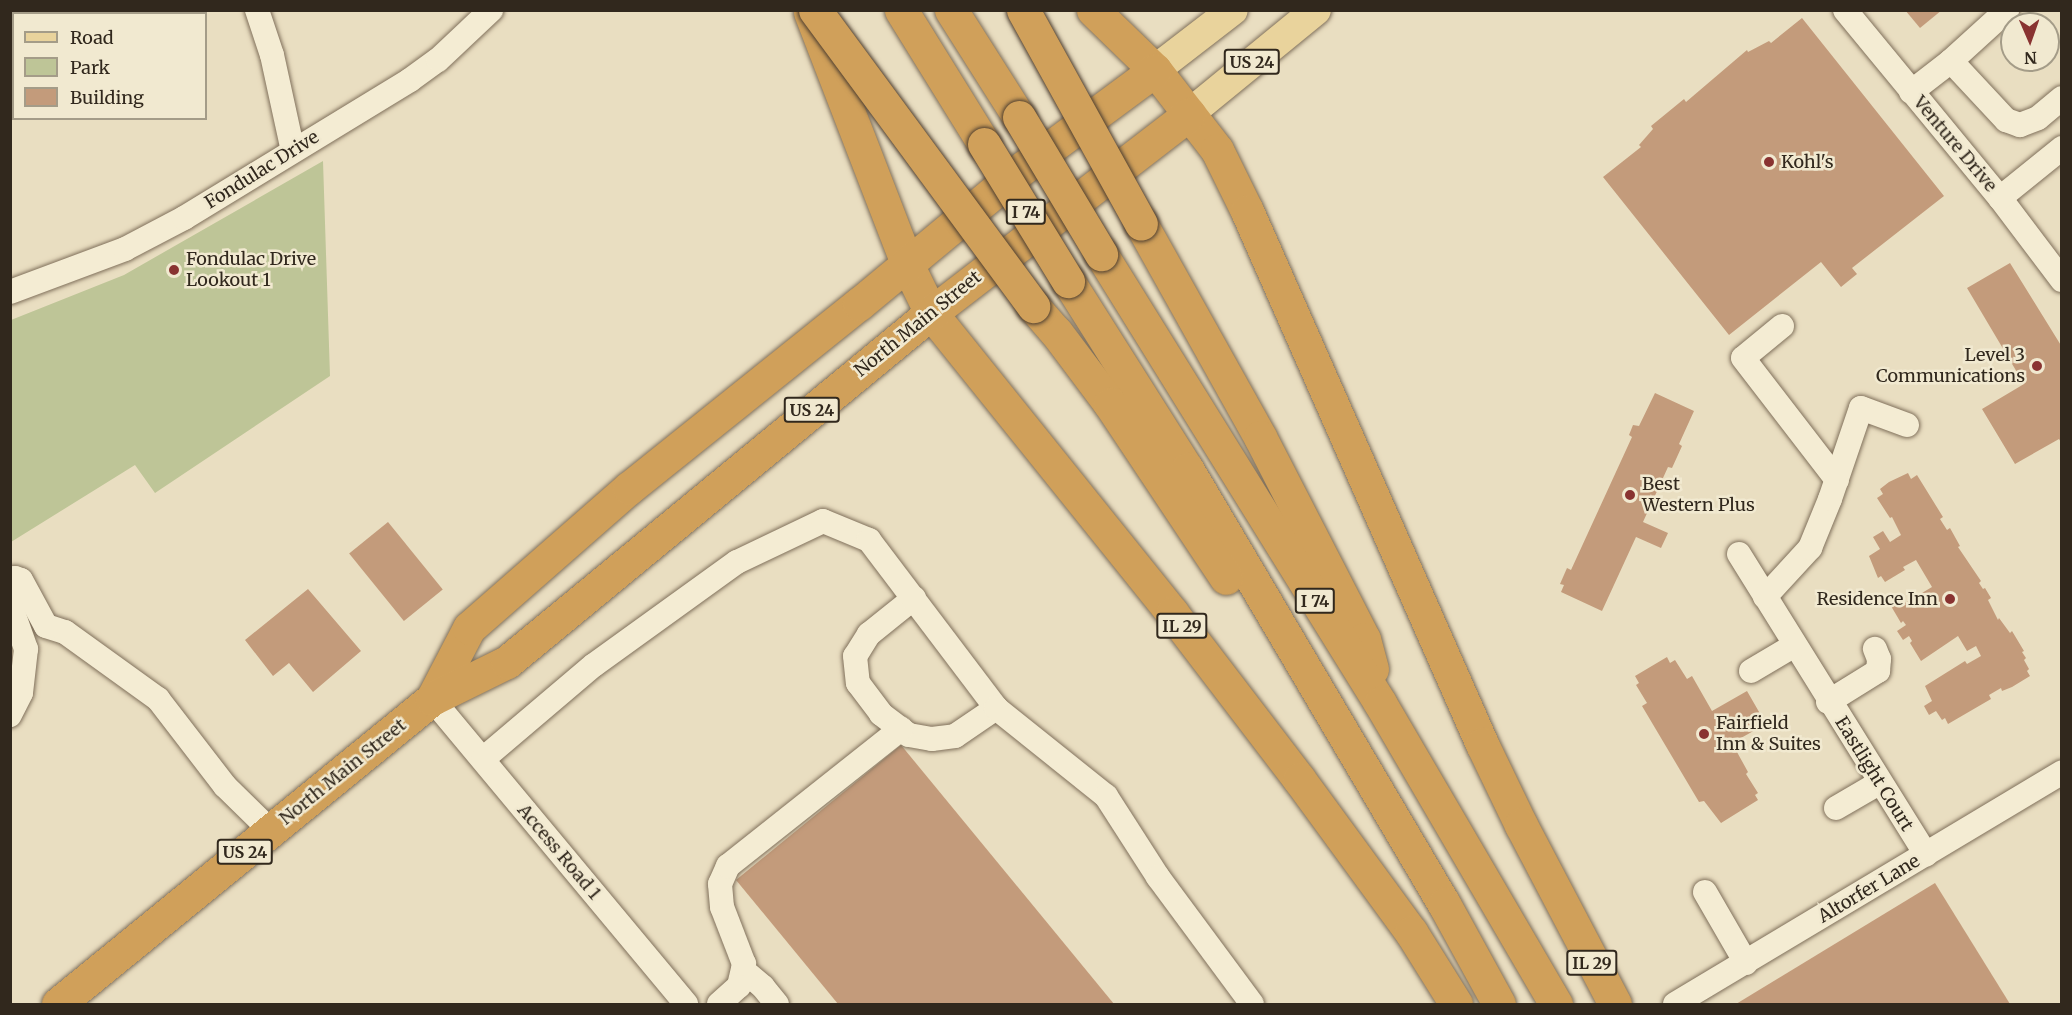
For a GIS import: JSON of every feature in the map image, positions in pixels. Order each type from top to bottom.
[{"type":"highway","points":[[809,10],[908,264]]},
{"type":"highway","points":[[815,10],[1033,306],[1056,332],[1156,470],[1277,658],[1444,904]]},
{"type":"highway","name":"I 74","points":[[901,10],[1187,469],[1444,904],[1499,1005]]},
{"type":"highway","name":"I 74","points":[[951,10],[1380,703],[1522,951],[1556,1005]]},
{"type":"highway","points":[[1023,10],[1141,224],[1224,368],[1364,639],[1380,703]]},
{"type":"highway","points":[[1093,10],[1155,70],[1189,114]]},
{"type":"highway","name":"North Main Street","points":[[432,699],[470,628],[672,453],[908,264],[1024,167],[1155,70]]},
{"type":"highway","name":"North Main Street","points":[[58,1005],[432,699],[507,662],[931,313],[1189,114]]},
{"type":"highway","name":"IL 29","points":[[1189,114],[1217,150],[1247,212],[1450,675],[1521,825],[1615,1005]]},
{"type":"highway","name":"IL 29","points":[[908,264],[931,313],[1179,622],[1299,779],[1411,932],[1453,1000]]},
{"type":"main road","name":"North Main Street","points":[[1155,70],[1233,10]]},
{"type":"main road","name":"North Main Street","points":[[1189,114],[1316,10]]},
{"type":"street","points":[[257,10],[272,55],[292,151]]},
{"type":"street","name":"Fondulac Drive","points":[[10,292],[125,249],[184,218],[429,67],[491,10]]},
{"type":"street","name":"Venture Drive","points":[[1845,10],[2000,198],[2061,280]]},
{"type":"street","points":[[1911,92],[1951,61],[2000,17]]},
{"type":"street","points":[[1951,61],[1994,109],[2006,120],[2020,125],[2038,118],[2061,98]]},
{"type":"street","points":[[2000,198],[2061,148]]},
{"type":"street","points":[[1782,326],[1743,358],[1837,480]]},
{"type":"street","points":[[1765,597],[1810,548],[1862,408],[1908,425]]},
{"type":"street","points":[[483,759],[594,665],[737,562],[823,521],[869,540],[996,708],[1106,796],[1158,877],[1252,1005]]},
{"type":"street","name":"Eastlight Court","points":[[1743,562],[1828,702],[1926,855]]},
{"type":"street","points":[[10,583],[15,578],[21,580],[46,626],[65,632],[158,699],[225,786],[271,831]]},
{"type":"street","points":[[914,598],[868,634],[855,656],[858,683],[881,714],[909,735],[932,739],[955,735],[996,708]]},
{"type":"street","points":[[10,604],[26,649],[21,693],[10,715]]},
{"type":"street","points":[[1751,671],[1795,645]]},
{"type":"street","points":[[1828,702],[1878,671],[1880,659],[1875,649]]},
{"type":"street","name":"Access Road 1","points":[[432,699],[686,1005]]},
{"type":"street","points":[[719,1005],[739,987],[744,964],[734,933],[722,907],[720,884],[728,866],[901,729]]},
{"type":"street","name":"Altorfer Lane","points":[[1675,1005],[2061,772]]},
{"type":"street","points":[[1836,808],[1879,783]]},
{"type":"street","points":[[1705,892],[1746,963]]},
{"type":"street","points":[[743,970],[764,987],[777,1005]]},
{"type":"green space","points":[[323,161],[330,376],[155,493],[135,465],[11,542],[11,320],[124,275]]},
{"type":"building","points":[[1905,10],[1942,10],[1920,28]]},
{"type":"building","name":"Kohl's","points":[[1802,18],[1944,196],[1852,268],[1857,274],[1841,287],[1821,262],[1729,335],[1603,177],[1641,147],[1639,145],[1653,129],[1651,126],[1684,99],[1686,102],[1747,50],[1748,52],[1769,41],[1771,43]]},
{"type":"building","name":"Level 3 Communications","points":[[2010,263],[2062,347],[2062,444],[2059,439],[2015,464],[1982,409],[2024,384],[1967,288]]},
{"type":"building","name":"Best Western Plus","points":[[1655,393],[1694,411],[1679,444],[1682,446],[1672,468],[1668,467],[1643,522],[1668,533],[1661,548],[1636,537],[1602,611],[1561,592],[1564,585],[1560,584],[1567,568],[1571,570],[1632,437],[1629,435],[1633,425],[1639,426]]},
{"type":"building","name":"Residence Inn","points":[[1908,473],[1911,479],[1917,475],[1943,517],[1940,519],[1947,530],[1950,528],[1960,546],[1958,547],[1981,581],[1979,583],[1991,598],[1988,600],[1998,620],[1999,618],[2010,633],[2012,631],[2024,651],[2022,652],[2026,658],[2024,660],[2029,669],[2027,671],[2030,676],[2012,687],[2002,691],[2001,688],[1989,695],[1991,699],[1948,724],[1945,718],[1942,720],[1936,711],[1929,715],[1924,706],[1932,701],[1925,686],[1965,661],[1967,664],[1981,656],[1976,646],[1967,651],[1958,636],[1921,661],[1910,643],[1912,641],[1909,636],[1903,640],[1897,631],[1906,625],[1903,621],[1901,623],[1891,606],[1897,602],[1900,606],[1932,587],[1916,560],[1903,567],[1905,570],[1885,582],[1881,576],[1878,578],[1869,556],[1880,549],[1873,537],[1883,531],[1890,542],[1901,535],[1892,517],[1890,518],[1877,498],[1883,494],[1880,489]]},
{"type":"building","points":[[388,522],[443,590],[404,621],[349,553]]},
{"type":"building","points":[[308,589],[361,651],[313,692],[289,663],[273,676],[245,640]]},
{"type":"building","name":"Fairfield Inn & Suites","points":[[1667,657],[1670,663],[1675,660],[1687,679],[1692,676],[1712,711],[1747,691],[1766,724],[1732,743],[1748,772],[1746,774],[1758,793],[1755,795],[1758,800],[1721,823],[1704,801],[1699,802],[1642,706],[1647,703],[1636,685],[1639,683],[1635,676]]},
{"type":"building","points":[[901,745],[1114,1004],[838,1004],[736,880]]},
{"type":"building","points":[[1935,883],[2010,1004],[1736,1004]]},
{"type":"place","name":"Kohl's","points":[[1769,162]]},
{"type":"place","name":"Fondulac Drive Lookout 1","points":[[174,270]]},
{"type":"place","name":"Level 3 Communications","points":[[2037,366]]},
{"type":"place","name":"Best Western Plus","points":[[1630,495]]},
{"type":"place","name":"Residence Inn","points":[[1950,599]]},
{"type":"place","name":"Fairfield Inn & Suites","points":[[1704,734]]}]
